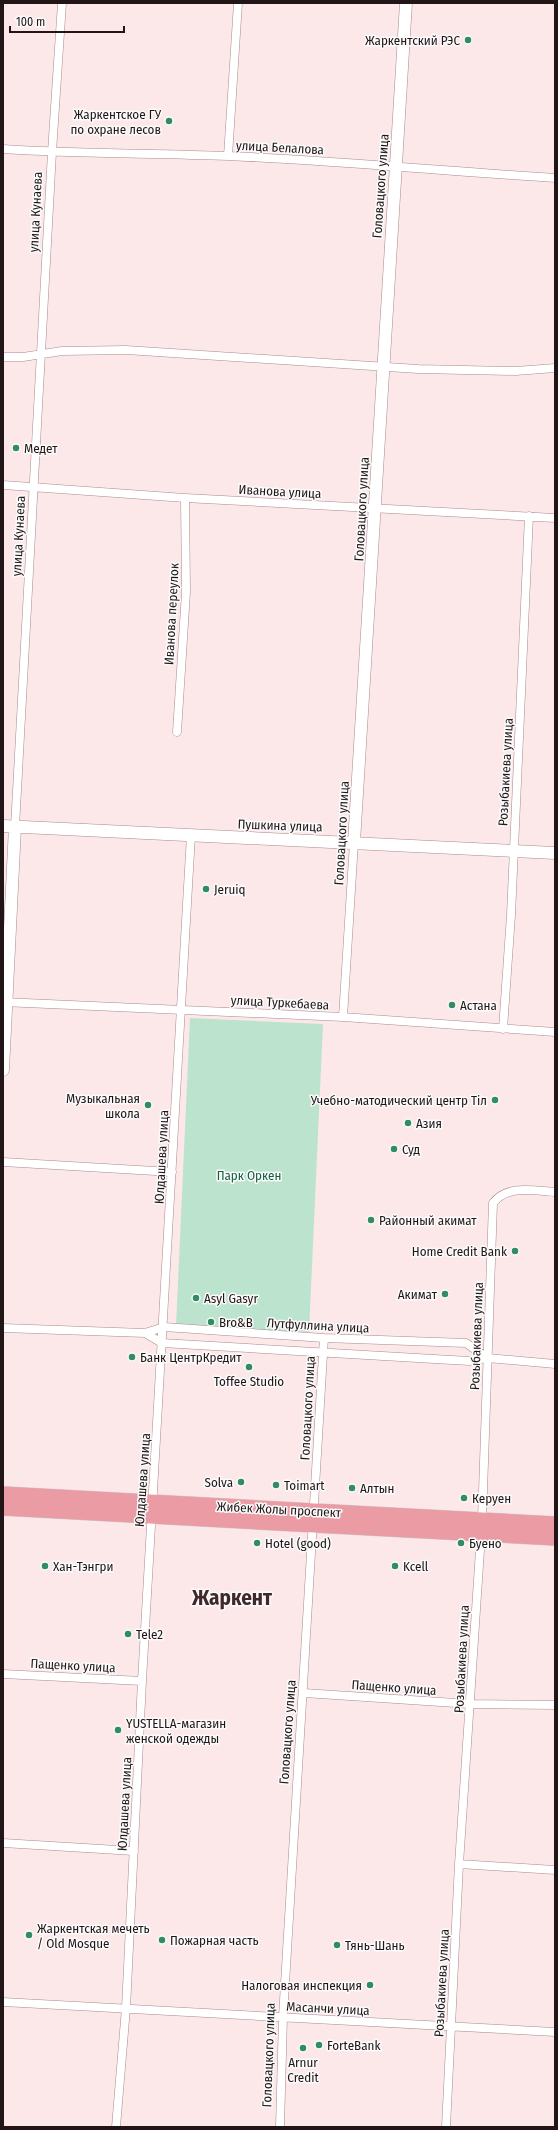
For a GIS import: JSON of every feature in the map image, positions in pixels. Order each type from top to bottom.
[{"type":"highway","name":"Жибек Жолы проспект","points":[[3,1494],[152,1509],[313,1518],[481,1527],[555,1524]]},
{"type":"highway","name":"Жибек Жолы проспект","points":[[3,1508],[152,1509]]},
{"type":"highway","name":"Жибек Жолы проспект","points":[[481,1527],[555,1538]]},
{"type":"main road","name":"Головацкого улица","points":[[354,842],[375,508],[382,367],[406,3]]},
{"type":"main road","name":"Пушкина улица","points":[[3,826],[555,853]]},
{"type":"main road","name":"улица Кунаева","points":[[3,1070],[5,1003],[15,826]]},
{"type":"street","name":"улица Кунаева","points":[[15,826],[52,152],[62,3]]},
{"type":"street","points":[[228,156],[238,3]]},
{"type":"street","name":"улица Белалова","points":[[3,149],[52,152],[228,156],[395,166],[555,178]]},
{"type":"street","points":[[3,357],[62,351],[126,350],[382,367],[516,371],[555,368]]},
{"type":"street","name":"Иванова улица","points":[[3,485],[184,498],[555,518]]},
{"type":"street","name":"Иванова переулок","points":[[177,732],[186,592],[184,498]]},
{"type":"street","name":"Розыбакиева улица","points":[[503,1029],[514,851],[529,516]]},
{"type":"street","name":"Юлдашева улица","points":[[116,2127],[126,2008],[142,1681],[164,1326],[191,835]]},
{"type":"street","name":"Головацкого улица","points":[[343,1017],[354,842]]},
{"type":"street","name":"улица Туркебаева","points":[[5,1003],[181,1009],[343,1017],[555,1032]]},
{"type":"street","points":[[3,1162],[172,1172]]},
{"type":"street","name":"Розыбакиева улица","points":[[446,2127],[459,1864],[471,1704],[481,1527],[493,1203],[499,1195],[515,1190],[555,1192]]},
{"type":"street","name":"Лутфуллина улица","points":[[3,1328],[145,1333],[164,1326],[324,1338],[466,1343],[487,1358]]},
{"type":"street","name":"Лутфуллина улица","points":[[145,1333],[162,1343],[469,1361],[487,1358],[555,1364]]},
{"type":"street","name":"Головацкого улица","points":[[280,2127],[283,2017],[304,1693],[324,1338]]},
{"type":"street","name":"Пащенко улица","points":[[3,1674],[142,1681]]},
{"type":"street","name":"Пащенко улица","points":[[304,1693],[471,1704],[555,1706]]},
{"type":"street","points":[[3,1843],[134,1851]]},
{"type":"street","points":[[459,1864],[555,1870]]},
{"type":"street","name":"Масанчи улица","points":[[3,2002],[555,2032]]},
{"type":"green space","name":"Парк Оркен","points":[[190,1018],[323,1024],[309,1332],[176,1326]]},
{"type":"place","name":"Жаркентский РЭС","points":[[468,40]]},
{"type":"place","name":"Жаркентское ГУ по охране лесов","points":[[169,121]]},
{"type":"place","name":"Медет","points":[[16,448]]},
{"type":"place","name":"Jeruiq","points":[[206,889]]},
{"type":"place","name":"Астана","points":[[452,1005]]},
{"type":"place","name":"Учебно-матодический центр Тіл","points":[[495,1100]]},
{"type":"place","name":"Музыкальная школа","points":[[148,1105]]},
{"type":"place","name":"Азия","points":[[408,1123]]},
{"type":"place","name":"Суд","points":[[394,1149]]},
{"type":"place","name":"Районный акимат","points":[[371,1220]]},
{"type":"place","name":"Home Credit Bank","points":[[515,1251]]},
{"type":"place","name":"Акимат","points":[[445,1294]]},
{"type":"place","name":"Asyl Gasyr","points":[[196,1298]]},
{"type":"place","name":"Bro&B","points":[[211,1322]]},
{"type":"place","name":"Банк ЦентрКредит","points":[[132,1357]]},
{"type":"place","name":"Toffee Studio","points":[[249,1367]]},
{"type":"place","name":"Solva","points":[[241,1482]]},
{"type":"place","name":"Toimart","points":[[276,1485]]},
{"type":"place","name":"Алтын","points":[[352,1488]]},
{"type":"place","name":"Керуен","points":[[464,1498]]},
{"type":"place","name":"Hotel (good)","points":[[257,1543]]},
{"type":"place","name":"Буено","points":[[461,1543]]},
{"type":"place","name":"Хан-Тэнгри","points":[[45,1566]]},
{"type":"place","name":"Kcell","points":[[395,1566]]},
{"type":"place","name":"Tele2","points":[[128,1634]]},
{"type":"place","name":"YUSTELLA-магазин женской одежды","points":[[118,1730]]},
{"type":"place","name":"Жаркентская мечеть / Old Mosque","points":[[29,1935]]},
{"type":"place","name":"Пожарная часть","points":[[162,1940]]},
{"type":"place","name":"Тянь-Шань","points":[[337,1945]]},
{"type":"place","name":"Налоговая инспекция","points":[[370,1985]]},
{"type":"place","name":"ForteBank","points":[[319,2045]]},
{"type":"place","name":"Arnur Credit","points":[[303,2048]]},
{"type":"district","name":"Жаркент","points":[[232,1598]]}]
